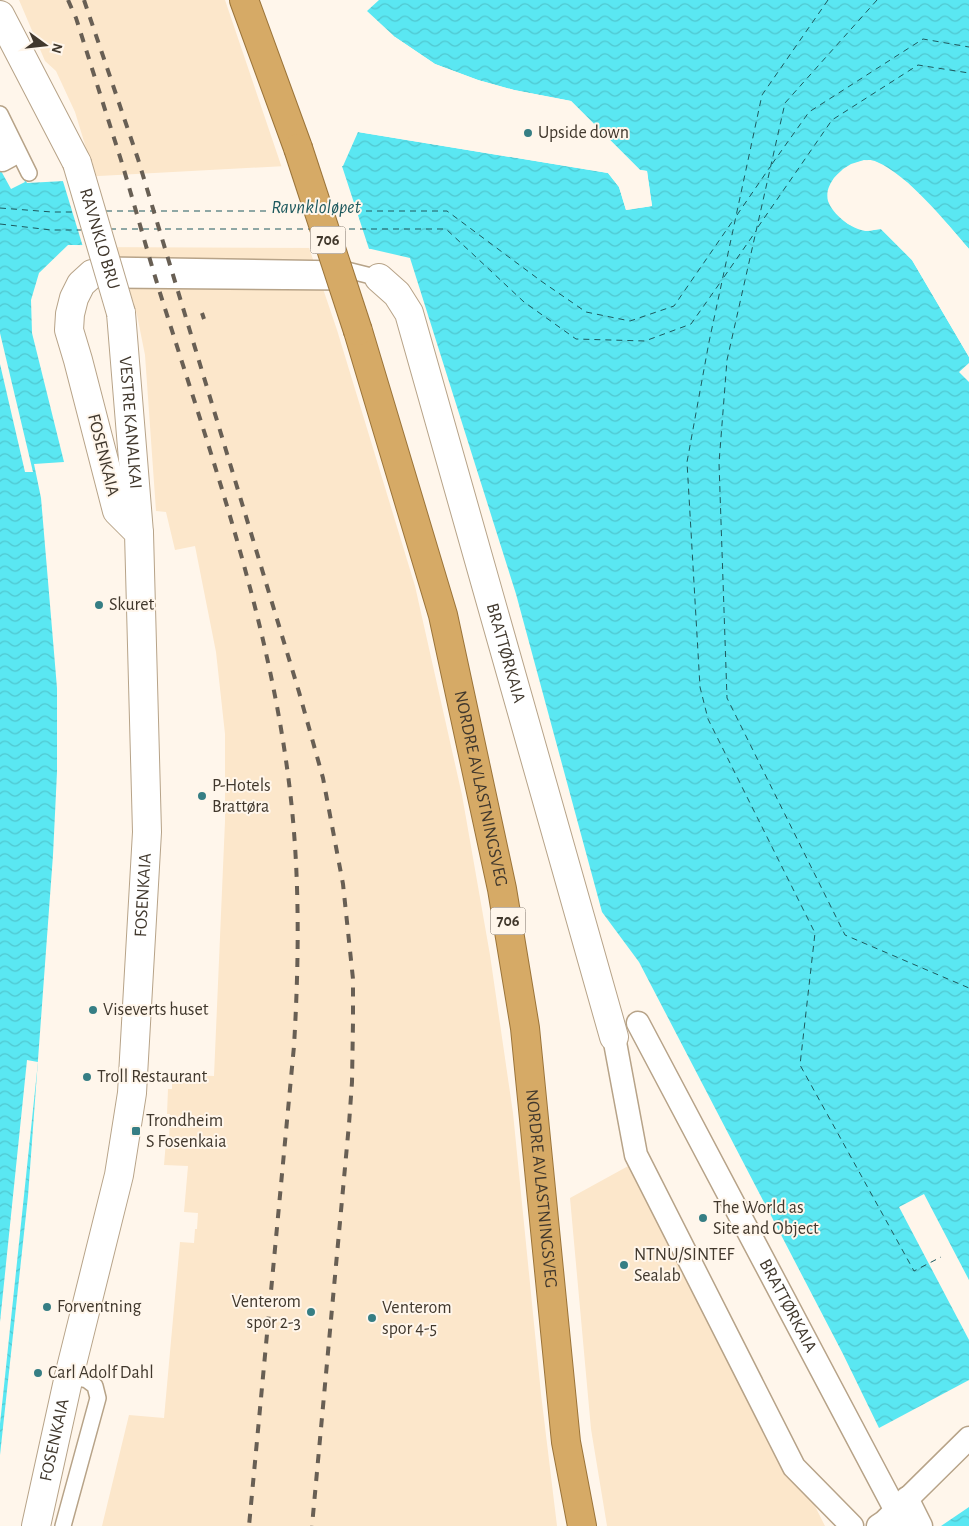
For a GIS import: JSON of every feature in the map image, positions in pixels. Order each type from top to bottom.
[{"type":"highway","name":"NORDRE AVLASTNINGSVEG","points":[[244,0],[298,148],[358,331],[443,615],[502,889],[525,1028],[565,1432],[582,1526]]},
{"type":"street","name":"RAVNKLO BRU","points":[[0,15],[77,163],[122,313]]},
{"type":"street","points":[[0,130],[13,154],[2,160],[0,157]]},
{"type":"street","name":"FOSENKAIA","points":[[36,1526],[69,1376],[119,1175],[132,1093],[147,832],[139,533],[117,511],[69,330],[74,298],[81,284],[92,274]]},
{"type":"street","name":"BRATTØRKAIA","points":[[379,278],[397,294],[409,313],[614,1037]]},
{"type":"street","name":"VESTRE KANALKAI","points":[[122,313],[139,533]]},
{"type":"street","name":"BRATTØRKAIA","points":[[638,1023],[902,1511],[921,1526]]},
{"type":"street","points":[[614,1037],[636,1155],[794,1467],[852,1526]]},
{"type":"street","points":[[878,1526],[902,1511],[969,1438]]},
{"type":"lane","points":[[0,114],[29,173]]},
{"type":"lane","name":"FOSENKAIA","points":[[92,274],[107,265],[343,269],[379,278]]},
{"type":"lane","points":[[63,1526],[98,1398],[95,1386],[87,1380],[69,1376]]},
{"type":"shaded area","points":[[19,0],[225,0],[337,330],[415,586],[462,795],[490,955],[513,1113],[541,1394],[557,1526],[102,1526],[129,1415],[164,1418],[180,1242],[194,1243],[195,1229],[197,1229],[198,1213],[184,1212],[188,1166],[164,1165],[166,1141],[169,1140],[170,1114],[167,1114],[168,1089],[172,1089],[172,1082],[187,1083],[187,1075],[214,1076],[225,821],[225,734],[216,652],[195,546],[175,550],[166,512],[156,511],[145,355],[137,315],[75,112],[56,71],[45,61]]},
{"type":"shaded area","points":[[641,1159],[825,1526],[607,1526],[591,1429],[570,1198]]},
{"type":"water","points":[[379,0],[969,0],[969,249],[914,188],[889,168],[877,162],[864,160],[842,170],[830,184],[827,195],[830,206],[843,220],[860,230],[881,229],[912,260],[969,357],[969,363],[959,372],[969,382],[969,1380],[879,1428],[843,1354],[639,962],[602,912],[516,594],[410,258],[371,249],[322,246],[68,245],[39,273],[31,300],[32,333],[64,462],[34,464],[41,498],[57,688],[57,772],[53,855],[28,1196],[0,1455],[0,125],[27,183],[343,166],[358,132],[608,173],[619,187],[626,210],[652,206],[647,171],[640,170],[571,101],[514,90],[478,80],[435,64],[395,37],[367,11]]},
{"type":"water","points":[[969,1507],[969,1526],[941,1526]]},
{"type":"pier","points":[[395,37],[435,64],[478,80],[514,90],[571,101],[640,170],[647,171],[652,206],[626,210],[619,187],[608,173],[358,132],[359,130],[609,170],[621,186],[628,207],[649,204],[645,173],[639,172],[569,104],[513,93],[477,83],[434,66],[394,39]]},
{"type":"pier","points":[[4,142],[25,182],[11,189],[0,169]]},
{"type":"pier","points":[[864,160],[876,162],[908,183],[969,249],[969,252],[906,184],[876,164],[864,162],[852,166],[844,171],[836,180],[831,199],[836,209],[849,222],[867,228],[883,227],[914,259],[969,352],[969,357],[912,260],[881,229],[866,231],[848,224],[834,210],[828,200],[829,189],[834,178],[851,164]]},
{"type":"pier","name":"Ravnkloløpet","points":[[341,163],[370,252],[322,248],[83,247],[62,178]]},
{"type":"pier","points":[[0,333],[33,472],[25,472],[0,364]]},
{"type":"pier","points":[[27,1060],[38,1062],[0,1424],[0,1322]]},
{"type":"pier","points":[[924,1194],[969,1280],[969,1340],[899,1207]]},
{"type":"ferry route","points":[[828,0],[762,95],[709,342],[687,462],[700,687],[708,719],[815,933],[800,1065],[914,1271],[941,1257]]},
{"type":"ferry route","points":[[877,0],[785,103],[727,360],[719,463],[727,698],[845,935],[969,988]]},
{"type":"ferry route","points":[[772,164],[809,112],[923,39],[969,47]]},
{"type":"ferry route","points":[[758,227],[832,120],[918,65],[969,73]]},
{"type":"ferry route","points":[[737,215],[770,167]]},
{"type":"ferry route","points":[[0,208],[77,212]]},
{"type":"ferry route","points":[[106,211],[304,211]]},
{"type":"ferry route","points":[[333,211],[447,211],[586,312],[630,321],[674,306],[734,219]]},
{"type":"ferry route","points":[[0,224],[51,230],[81,230]]},
{"type":"ferry route","points":[[110,229],[311,229]]},
{"type":"ferry route","points":[[338,229],[446,229],[524,302],[576,339],[645,341],[691,324],[722,280]]},
{"type":"ferry route","points":[[724,277],[756,231]]},
{"type":"railway","points":[[68,0],[76,18],[121,160],[240,552],[270,671],[290,791],[296,855],[298,918],[294,1046],[249,1526]]},
{"type":"railway","points":[[84,0],[138,159],[299,692],[323,778],[343,884],[353,979],[352,1082],[312,1526]]},
{"type":"railway","points":[[202,313],[204,319]]},
{"type":"place","name":"Upside down","points":[[528,133]]},
{"type":"place","name":"Skuret","points":[[99,605]]},
{"type":"place","name":"P-Hotels Brattøra","points":[[202,796]]},
{"type":"place","name":"Viseverts huset","points":[[93,1010]]},
{"type":"place","name":"Troll Restaurant","points":[[87,1077]]},
{"type":"place","name":"Trondheim S Fosenkaia","points":[[136,1131]]},
{"type":"place","name":"The World as Site and Object","points":[[703,1218]]},
{"type":"place","name":"NTNU/SINTEF Sealab","points":[[624,1265]]},
{"type":"place","name":"Forventning","points":[[47,1307]]},
{"type":"place","name":"Venterom spor 2-3","points":[[311,1312]]},
{"type":"place","name":"Venterom spor 4-5","points":[[372,1318]]},
{"type":"place","name":"Carl Adolf Dahl","points":[[38,1373]]}]
